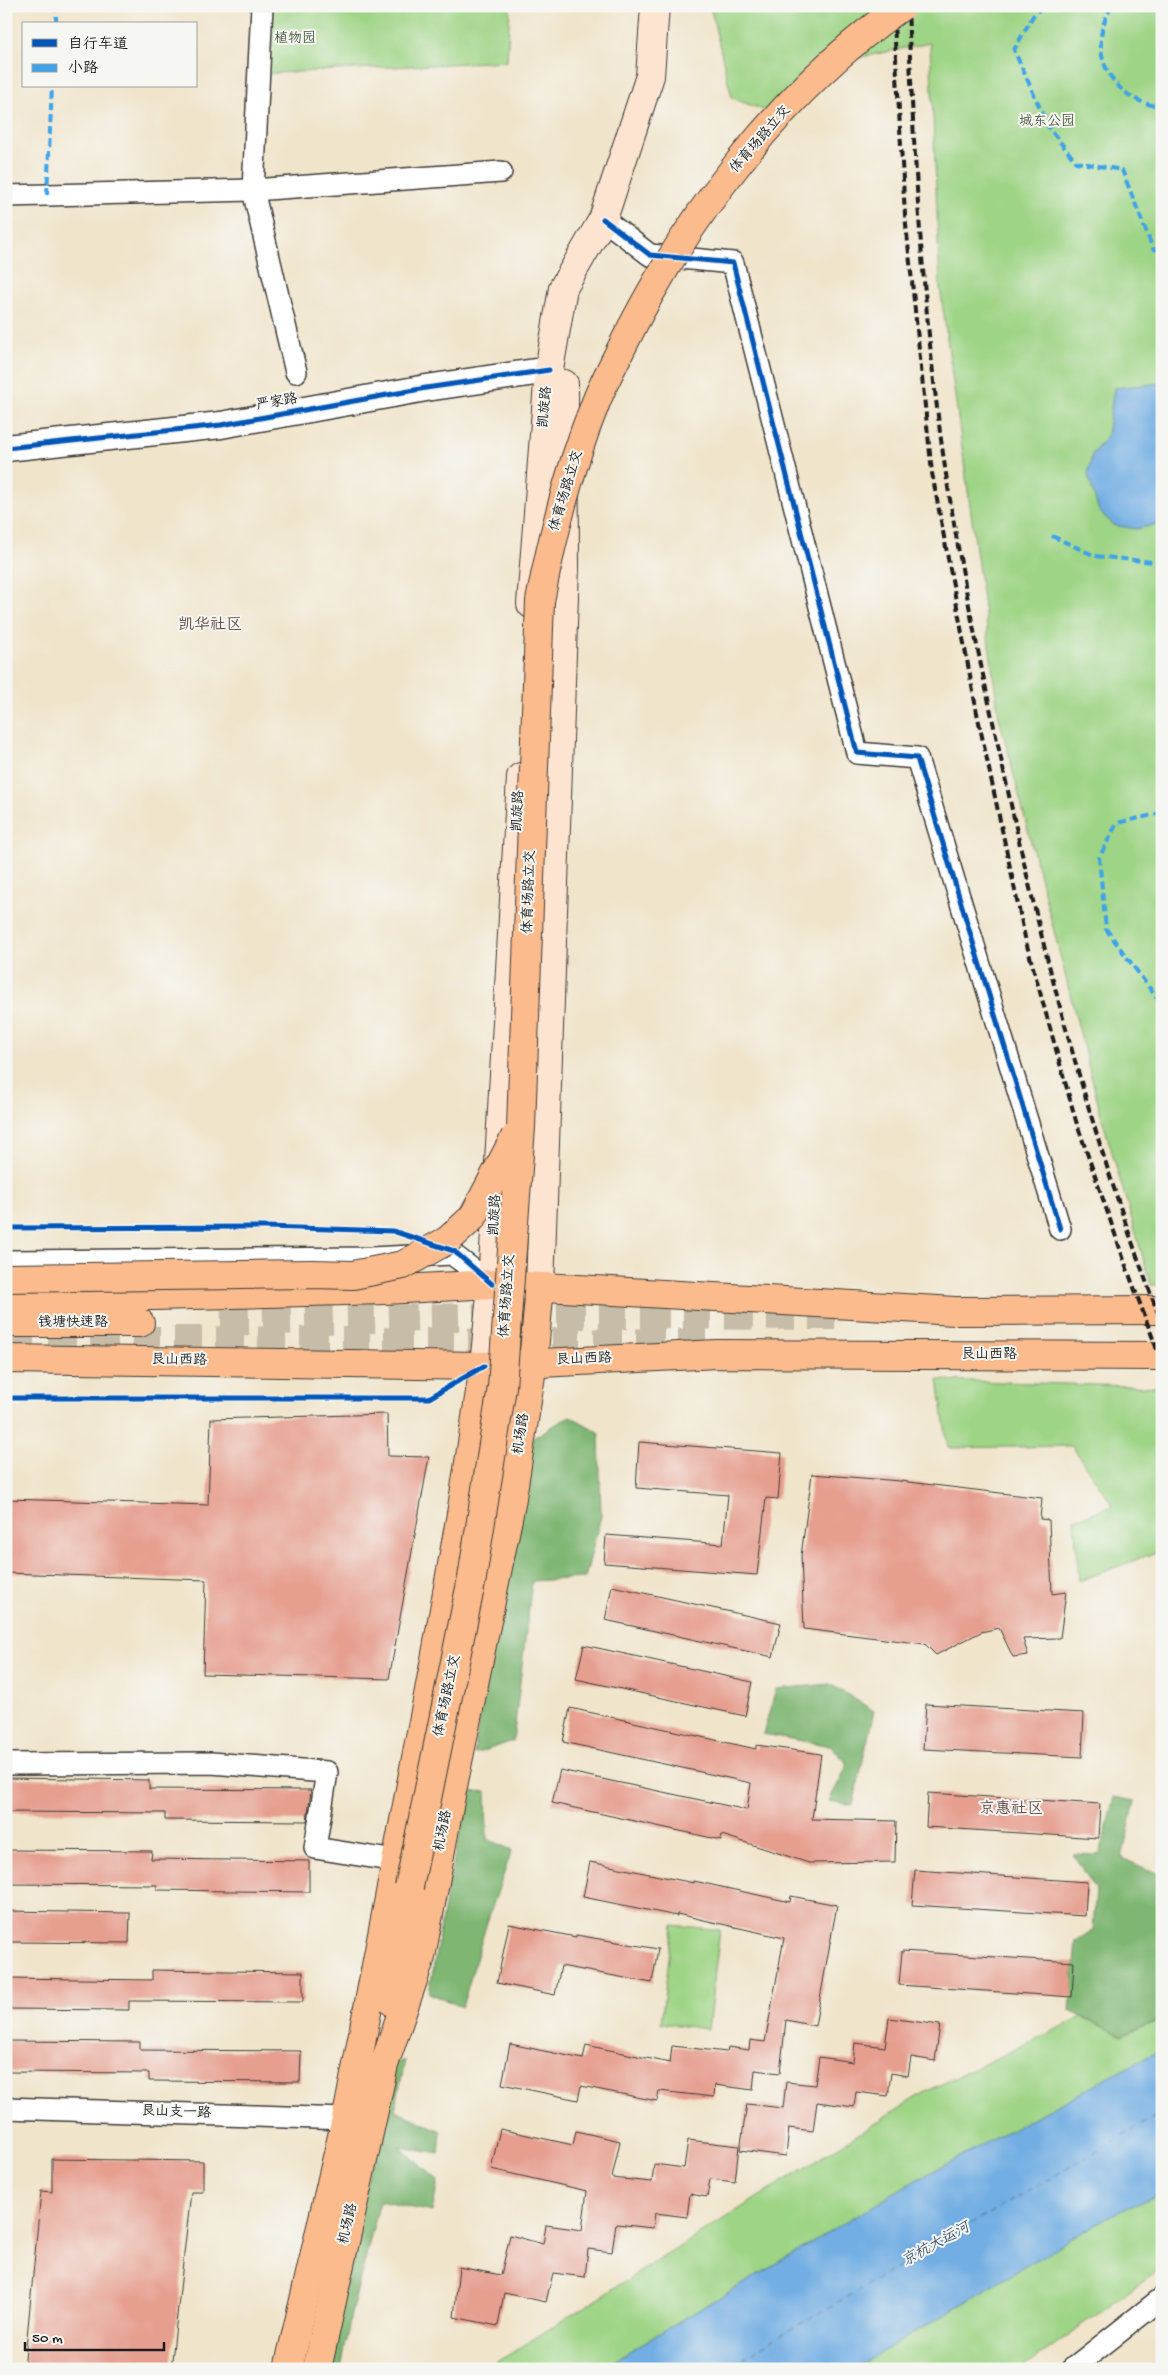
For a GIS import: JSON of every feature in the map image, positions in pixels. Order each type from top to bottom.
[{"type":"main road","name":"凯旋路","points":[[484,1366],[492,1284],[534,545],[550,370],[563,288],[603,219],[650,76],[655,6]]},
{"type":"main road","name":"体育场路立交","points":[[384,2065],[409,1887],[472,1578],[502,1387],[521,1127],[540,601],[551,540],[566,487],[596,401],[642,306],[688,232],[745,156],[812,82],[866,31],[902,6]]},
{"type":"main road","name":"凯旋路","points":[[540,1287],[565,568],[563,288]]},
{"type":"main road","points":[[6,1278],[353,1275],[403,1265],[448,1240],[473,1218],[521,1127]]},
{"type":"main road","points":[[6,1296],[76,1298],[385,1290],[492,1284],[955,1311],[1162,1310]]},
{"type":"main road","name":"机场路","points":[[317,2369],[384,2065],[421,1957],[451,1796],[511,1504],[533,1362],[540,1287]]},
{"type":"main road","name":"钱塘快速路","points":[[6,1323],[140,1323]]},
{"type":"main road","name":"艮山西路","points":[[6,1359],[484,1366],[716,1354],[1162,1356]]},
{"type":"main road","name":"机场路","points":[[288,2369],[347,2113],[460,1523],[484,1366]]},
{"type":"main road","name":"体育场路立交","points":[[347,2113],[409,1887]]},
{"type":"street","points":[[262,6],[254,190],[296,372]]},
{"type":"street","points":[[6,196],[254,190],[501,172]]},
{"type":"street","points":[[603,219],[650,255],[732,263],[857,753],[917,758],[1060,1229]]},
{"type":"street","name":"严家路","points":[[6,448],[220,425],[426,388],[550,370]]},
{"type":"street","points":[[6,1261],[371,1258],[452,1254],[492,1284]]},
{"type":"street","points":[[6,1764],[211,1763],[327,1772],[316,1848],[396,1861]]},
{"type":"street","name":"艮山支一路","points":[[6,2108],[347,2113]]},
{"type":"street","points":[[1072,2369],[1162,2298]]},
{"type":"green space","name":"植物园","points":[[262,6],[510,6],[507,61],[259,74]]},
{"type":"green space","name":"城东公园","points":[[710,6],[1162,6],[1162,1285],[1151,1285],[1101,1115],[999,717],[940,287],[930,43],[857,58],[763,110],[732,98]]},
{"type":"green space","points":[[938,1380],[1162,1387],[1162,1550],[1079,1581],[1074,1519],[1113,1506],[1072,1446],[948,1448]]},
{"type":"green space","points":[[570,1416],[599,1432],[601,1516],[585,1578],[532,1581],[513,1741],[474,1754],[482,1699],[533,1438]]},
{"type":"green space","points":[[830,1684],[874,1711],[853,1805],[829,1801],[848,1764],[831,1746],[763,1734],[776,1689]]},
{"type":"green space","points":[[486,1791],[487,1839],[512,1850],[487,1922],[462,2007],[429,1993],[446,1894],[470,1792]]},
{"type":"green space","points":[[1114,1797],[1135,1801],[1122,1858],[1162,1876],[1162,2019],[1122,2036],[1070,2011],[1076,1941],[1093,1930],[1096,1890],[1073,1854],[1100,1855]]},
{"type":"green space","points":[[673,1925],[720,1930],[708,2029],[661,2023]]},
{"type":"green space","points":[[1162,1979],[1162,2268],[1021,2369],[486,2369],[923,2093]]},
{"type":"green space","points":[[405,2060],[395,2110],[441,2131],[439,2154],[400,2147],[438,2180],[432,2212],[380,2201],[351,2314],[341,2369],[325,2369],[393,2064]]},
{"type":"water","points":[[1162,383],[1162,523],[1136,529],[1114,525],[1099,511],[1088,475],[1092,455],[1107,436],[1114,388]]},
{"type":"water","name":"京杭大运河","points":[[1162,2049],[1162,2193],[1109,2216],[854,2369],[599,2369],[922,2177]]},
{"type":"building","points":[[387,1414],[388,1456],[429,1457],[389,1679],[203,1674],[206,1580],[6,1573],[6,1499],[208,1505],[211,1419]]},
{"type":"building","points":[[639,1442],[782,1453],[778,1499],[766,1498],[757,1575],[604,1563],[606,1535],[723,1544],[728,1495],[636,1488]]},
{"type":"building","points":[[812,1474],[900,1481],[1042,1498],[1040,1519],[1049,1520],[1052,1594],[1066,1592],[1060,1638],[1023,1639],[1028,1655],[1013,1657],[999,1628],[981,1632],[936,1655],[925,1644],[804,1629],[801,1556]]},
{"type":"building","points":[[612,1586],[781,1623],[773,1657],[605,1620]]},
{"type":"building","points":[[584,1645],[752,1682],[745,1716],[576,1679]]},
{"type":"building","points":[[926,1704],[1084,1713],[1082,1757],[923,1749]]},
{"type":"building","points":[[570,1708],[756,1749],[756,1745],[821,1754],[812,1819],[896,1821],[895,1862],[809,1863],[722,1835],[721,1840],[552,1803],[560,1770],[747,1810],[751,1783],[563,1742]]},
{"type":"building","points":[[6,1778],[149,1780],[149,1789],[311,1790],[307,1821],[165,1820],[165,1813],[6,1812]]},
{"type":"building","points":[[928,1793],[1100,1804],[1098,1838],[926,1827]]},
{"type":"building","points":[[6,1850],[152,1851],[151,1859],[309,1861],[309,1892],[157,1890],[157,1885],[6,1884]]},
{"type":"building","points":[[590,1862],[694,1883],[694,1881],[790,1902],[791,1896],[837,1905],[815,2026],[786,2020],[780,2073],[755,2070],[753,2090],[715,2085],[714,2097],[659,2091],[657,2101],[581,2086],[578,2100],[502,2084],[510,2044],[583,2059],[586,2045],[670,2063],[672,2046],[727,2052],[728,2047],[749,2050],[750,2040],[765,2042],[784,1938],[677,1914],[677,1916],[583,1897]]},
{"type":"building","points":[[915,1870],[1087,1882],[1085,1916],[912,1905]]},
{"type":"building","points":[[6,1911],[130,1913],[129,1943],[6,1942]]},
{"type":"building","points":[[509,1924],[576,1937],[576,1935],[658,1949],[652,1983],[561,1966],[555,1995],[497,1983]]},
{"type":"building","points":[[902,1951],[1074,1962],[1072,1997],[899,1985]]},
{"type":"building","points":[[152,1970],[303,1972],[303,2002],[129,2001],[129,2010],[6,2009],[6,1978],[152,1980]]},
{"type":"building","points":[[889,2018],[940,2025],[935,2061],[911,2057],[908,2076],[891,2073],[888,2096],[856,2092],[854,2107],[817,2102],[813,2131],[789,2128],[786,2156],[740,2150],[747,2104],[783,2108],[786,2082],[815,2085],[819,2057],[853,2062],[855,2043],[885,2047]]},
{"type":"building","points":[[6,2041],[140,2042],[140,2050],[301,2051],[300,2082],[149,2081],[149,2073],[6,2072]]},
{"type":"building","points":[[500,2129],[573,2145],[576,2131],[620,2141],[612,2178],[652,2182],[654,2164],[684,2168],[688,2140],[739,2146],[735,2182],[710,2179],[707,2197],[690,2194],[687,2217],[655,2213],[653,2228],[616,2224],[612,2252],[588,2249],[585,2277],[553,2273],[546,2302],[504,2293],[498,2326],[454,2317],[459,2267],[501,2275],[510,2235],[543,2244],[546,2225],[582,2230],[587,2191],[491,2169]]},
{"type":"building","points":[[52,2159],[203,2161],[203,2192],[191,2192],[171,2369],[24,2369],[41,2191],[52,2192]]},
{"type":"ferry route","points":[[723,2369],[1162,2113]]},
{"type":"tunnel","points":[[221,1322],[576,1315],[835,1316]]},
{"type":"tunnel","points":[[6,1339],[707,1343]]},
{"type":"railway","points":[[893,6],[905,215],[932,473],[977,713],[1026,942],[1076,1121],[1162,1363]]},
{"type":"railway","points":[[908,6],[916,166],[928,326],[946,477],[970,612],[1023,859],[1056,994],[1116,1193],[1162,1324]]},
{"type":"marked path","points":[[56,6],[56,22]]},
{"type":"marked path","points":[[1043,6],[1033,16],[1014,50],[1049,128],[1076,162],[1122,170],[1153,249],[1162,250]]},
{"type":"marked path","points":[[1112,6],[1104,23],[1101,39],[1102,56],[1107,71],[1116,84],[1129,95],[1144,103],[1162,107]]},
{"type":"marked path","points":[[47,195],[52,88]]},
{"type":"marked path","points":[[1052,536],[1095,556],[1162,563]]},
{"type":"marked path","points":[[1158,702],[1162,696]]},
{"type":"marked path","points":[[1162,813],[1117,823],[1099,858],[1106,929],[1162,1005]]},
{"type":"cycle path","points":[[603,219],[650,255],[733,263],[857,753],[917,758],[1060,1229]]},
{"type":"cycle path","points":[[6,448],[221,425],[426,388],[549,370]]},
{"type":"cycle path","points":[[6,1228],[266,1227],[393,1231],[454,1251],[492,1284]]},
{"type":"cycle path","points":[[6,1398],[429,1398],[484,1366]]},
{"type":"district","name":"凯华社区","points":[[210,626]]},
{"type":"district","name":"京惠社区","points":[[1011,1810]]}]
